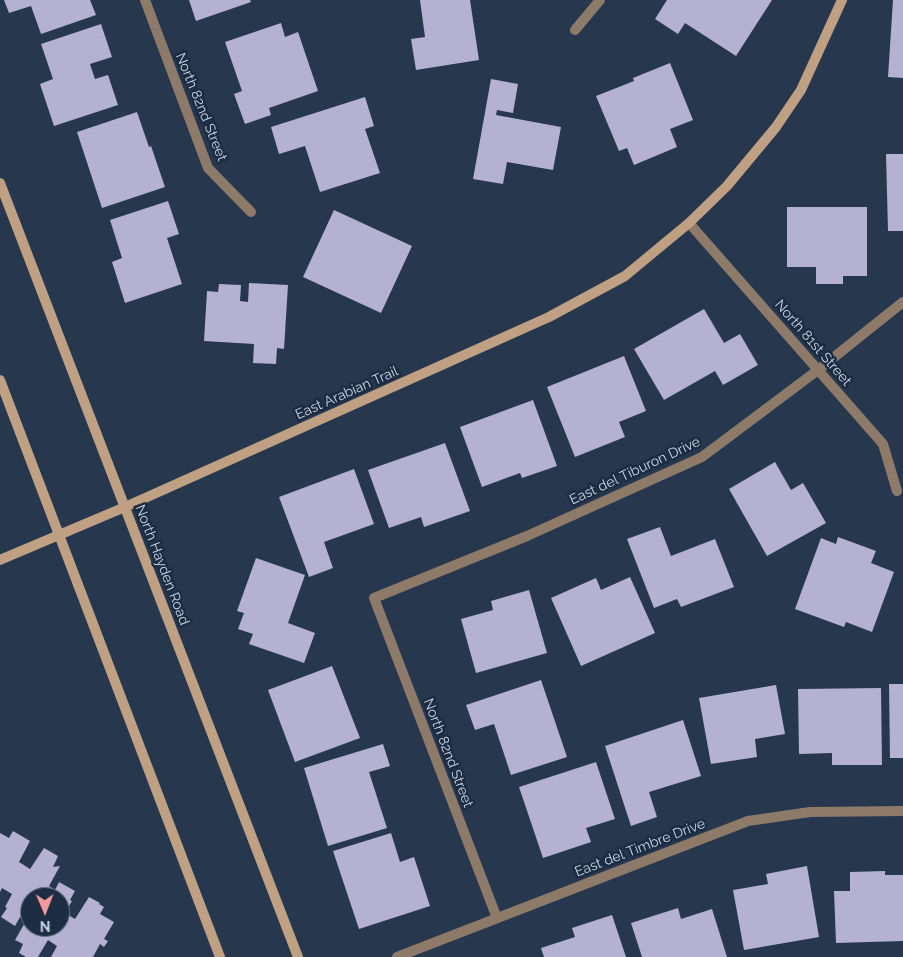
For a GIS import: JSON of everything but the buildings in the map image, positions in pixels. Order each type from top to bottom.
[{"type":"main road","name":"East Arabian Trail","points":[[0,560],[125,507],[549,318],[625,276],[689,223],[727,186],[776,127],[801,90],[842,0]]},
{"type":"main road","name":"North Hayden Road","points":[[0,183],[298,957]]},
{"type":"main road","points":[[0,380],[220,957]]},
{"type":"street","name":"North 82nd Street","points":[[145,0],[208,168],[251,212]]},
{"type":"street","points":[[575,30],[600,0]]},
{"type":"street","name":"North 81st Street","points":[[689,223],[883,444],[897,491]]},
{"type":"street","name":"East del Tiburon Drive","points":[[374,598],[527,536],[702,457],[818,370],[903,302]]},
{"type":"street","name":"North 82nd Street","points":[[374,598],[498,918]]},
{"type":"street","name":"East del Timbre Drive","points":[[397,957],[748,821],[810,812],[903,811]]}]
